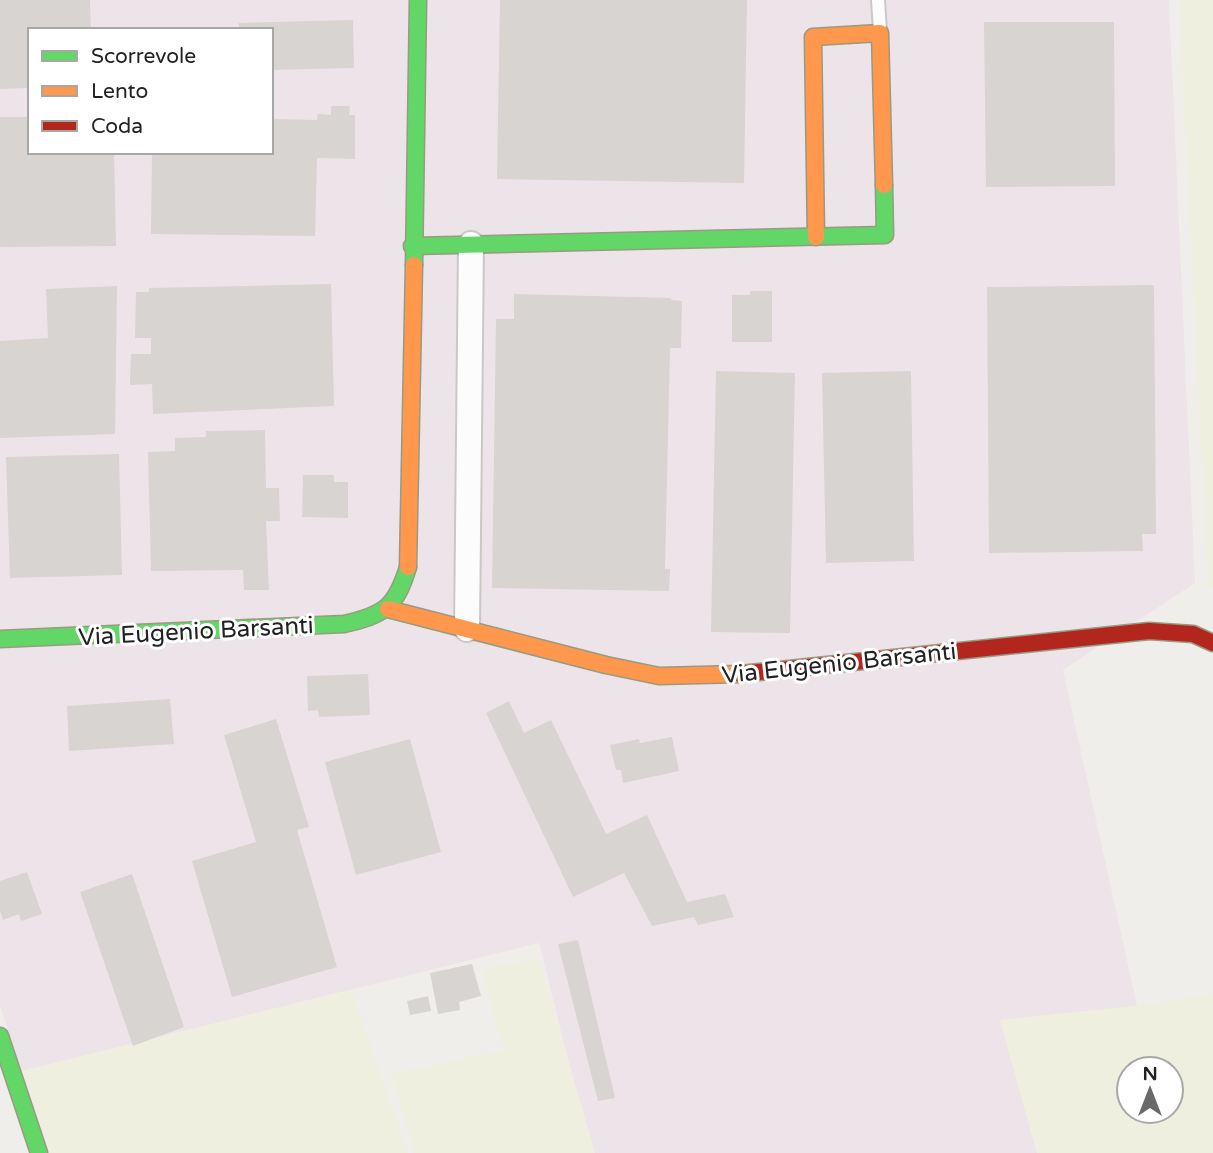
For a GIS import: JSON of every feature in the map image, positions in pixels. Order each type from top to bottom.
[{"type":"street","points":[[388,609],[400,594],[409,565],[418,0]]},
{"type":"street","points":[[412,246],[471,244],[816,237],[885,235],[880,33],[813,37],[816,237]]},
{"type":"street","points":[[467,629],[471,244]]},
{"type":"street","name":"Via Eugenio Barsanti","points":[[0,639],[344,624],[372,618],[388,609],[659,676],[729,675],[1149,631],[1193,634],[1213,643]]},
{"type":"street","points":[[0,1036],[39,1153]]},
{"type":"lane","points":[[878,0],[880,33]]},
{"type":"shaded area","points":[[0,0],[1169,0],[1195,583],[1063,670],[1137,1006],[1001,1020],[1037,1153],[591,1153],[539,943],[22,1071],[0,1006]]},
{"type":"green space","points":[[1179,0],[1213,0],[1213,588],[1208,588]]},
{"type":"green space","points":[[539,959],[595,1153],[414,1153],[391,1074],[504,1050],[481,969]]},
{"type":"green space","points":[[352,990],[408,1153],[50,1153],[22,1071]]},
{"type":"green space","points":[[1213,993],[1213,1153],[1037,1153],[1000,1020],[1137,1006]]},
{"type":"building","points":[[0,0],[90,0],[91,28],[28,28],[28,88],[0,89]]},
{"type":"building","points":[[500,0],[747,0],[744,183],[497,179]]},
{"type":"building","points":[[353,20],[354,68],[273,70],[273,28],[239,28],[239,23]]},
{"type":"building","points":[[984,22],[1114,22],[1115,186],[986,187]]},
{"type":"building","points":[[331,106],[350,106],[349,115],[355,115],[355,159],[317,158],[315,236],[151,234],[152,154],[273,154],[273,119],[317,120],[318,114],[331,115]]},
{"type":"building","points":[[0,117],[28,117],[28,154],[114,154],[116,246],[0,247]]},
{"type":"building","points":[[331,284],[334,406],[153,414],[152,384],[130,385],[131,354],[151,354],[151,338],[135,338],[136,292],[149,292],[149,288]]},
{"type":"building","points":[[1154,285],[1156,534],[1142,534],[1143,551],[989,553],[987,287]]},
{"type":"building","points":[[117,286],[115,434],[0,438],[0,341],[48,338],[46,289]]},
{"type":"building","points":[[750,291],[772,291],[772,342],[732,342],[732,295],[750,295]]},
{"type":"building","points":[[514,294],[671,298],[682,301],[681,348],[670,348],[665,569],[670,569],[669,591],[492,588],[496,319],[514,319]]},
{"type":"building","points":[[716,371],[795,373],[790,633],[711,632]]},
{"type":"building","points":[[911,371],[914,561],[826,563],[822,373]]},
{"type":"building","points":[[265,430],[266,488],[279,488],[280,521],[266,521],[269,590],[244,590],[243,570],[151,571],[148,452],[175,451],[175,438],[206,437],[206,431]]},
{"type":"building","points":[[119,454],[122,575],[10,578],[6,457]]},
{"type":"building","points":[[303,475],[334,475],[334,482],[348,482],[348,518],[302,517]]},
{"type":"building","points":[[368,674],[370,715],[319,717],[318,710],[308,711],[307,676]]},
{"type":"building","points":[[170,699],[174,744],[69,751],[67,706]]},
{"type":"building","points":[[509,701],[524,733],[551,720],[606,834],[647,815],[687,902],[725,894],[734,917],[698,925],[694,917],[652,926],[624,873],[573,897],[486,713]]},
{"type":"building","points":[[276,719],[309,827],[297,830],[337,967],[232,997],[192,861],[256,842],[224,735]]},
{"type":"building","points":[[672,737],[679,771],[623,783],[621,770],[616,770],[610,745],[639,739],[640,743]]},
{"type":"building","points":[[410,739],[441,852],[356,875],[325,762]]},
{"type":"building","points":[[27,872],[42,914],[21,921],[19,914],[3,920],[0,911],[0,881]]},
{"type":"building","points":[[132,874],[184,1027],[133,1046],[80,892]]},
{"type":"building","points":[[578,940],[615,1098],[598,1101],[558,944]]},
{"type":"building","points":[[472,964],[481,996],[459,1002],[460,1010],[438,1014],[430,973]]},
{"type":"building","points":[[428,996],[431,1011],[410,1015],[407,1001]]},
{"type":"traffic: fast","points":[[414,265],[418,0]]},
{"type":"traffic: fast","points":[[412,246],[885,235],[884,185]]},
{"type":"traffic: fast","points":[[0,639],[344,624],[379,613],[386,607],[399,592],[408,567]]},
{"type":"traffic: fast","points":[[0,1036],[39,1153]]},
{"type":"traffic: slow","points":[[816,237],[813,37],[880,33],[884,185]]},
{"type":"traffic: slow","points":[[408,567],[414,265]]},
{"type":"traffic: slow","points":[[388,609],[659,676],[740,674]]},
{"type":"traffic: jam","points":[[740,674],[1149,631],[1193,634],[1213,643]]}]
